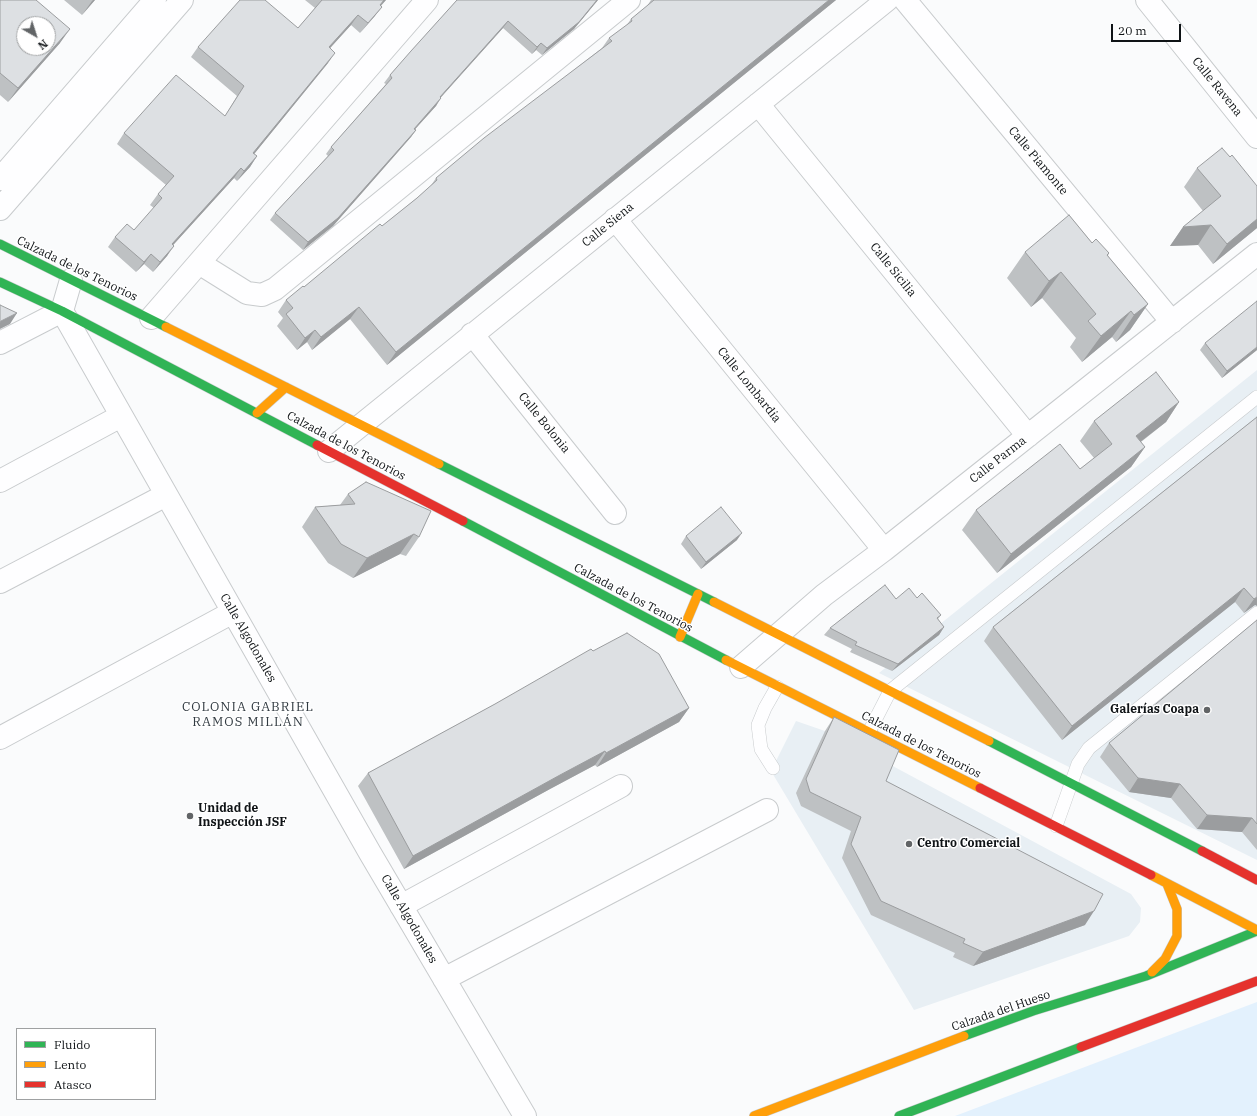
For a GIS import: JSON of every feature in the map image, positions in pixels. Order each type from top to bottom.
[{"type":"street","points":[[0,179],[155,0]]},
{"type":"street","points":[[0,209],[182,0]]},
{"type":"street","points":[[151,318],[427,0]]},
{"type":"street","points":[[199,263],[247,294],[262,295],[275,289],[628,0]]},
{"type":"street","name":"Calle Siena","points":[[329,450],[887,0]]},
{"type":"street","name":"Calle Piamonte","points":[[905,0],[1172,322]]},
{"type":"street","name":"Calle Ravena","points":[[1147,0],[1257,137]]},
{"type":"street","name":"Calle Sicilia","points":[[758,104],[1028,436]]},
{"type":"street","name":"Calle Lombardía","points":[[615,219],[884,550]]},
{"type":"street","name":"Calzada de los Tenorios","points":[[0,244],[151,318],[778,634],[1071,783],[1257,880]]},
{"type":"street","name":"Calle Parma","points":[[741,667],[824,595],[884,550],[1257,254]]},
{"type":"street","points":[[0,343],[62,311],[71,280]]},
{"type":"street","name":"Calzada de los Tenorios","points":[[0,282],[62,311],[329,450],[680,637],[1056,826],[1257,931]]},
{"type":"street","name":"Calle Algodonales","points":[[62,311],[401,906],[526,1116]]},
{"type":"street","name":"Calle Bolonia","points":[[472,334],[615,513]]},
{"type":"street","points":[[257,413],[286,387]]},
{"type":"street","points":[[0,481],[121,416]]},
{"type":"street","points":[[0,582],[166,494]]},
{"type":"street","points":[[680,637],[698,594]]},
{"type":"street","points":[[0,738],[233,612]]},
{"type":"street","points":[[401,906],[621,786]]},
{"type":"street","points":[[444,979],[767,810]]},
{"type":"street","points":[[1146,976],[1157,968],[1165,959],[1177,936],[1177,909],[1167,884]]},
{"type":"street","name":"Calzada del Hueso","points":[[754,1116],[930,1048],[1033,1011],[1146,976],[1257,931]]},
{"type":"street","points":[[898,1116],[1257,981]]},
{"type":"lane","points":[[869,732],[890,691],[1257,397]]},
{"type":"lane","points":[[1056,826],[1078,764],[1089,748],[1257,613]]},
{"type":"lane","points":[[773,768],[761,749],[758,725],[777,687]]},
{"type":"shaded area","name":"Galerías Coapa","points":[[1257,370],[1257,860],[879,673]]},
{"type":"shaded area","points":[[796,721],[825,731],[889,764],[1131,894],[1141,908],[1140,922],[1129,936],[914,1010],[771,771]]},
{"type":"shaded area","points":[[1257,1002],[1257,1116],[955,1116]]},
{"type":"building","points":[[0,0],[36,0],[55,16],[16,16],[16,56],[46,56],[18,88],[0,73]]},
{"type":"building","points":[[240,0],[265,0],[298,28],[322,0],[384,0],[380,5],[382,7],[368,23],[358,15],[329,47],[335,53],[253,153],[257,156],[244,171],[241,168],[172,244],[174,246],[160,262],[151,254],[144,262],[115,237],[127,224],[134,230],[162,198],[158,194],[174,176],[124,133],[176,75],[225,116],[244,86],[198,47]]},
{"type":"building","points":[[457,0],[597,0],[579,22],[547,48],[541,43],[537,47],[508,21],[440,97],[441,98],[414,129],[416,130],[338,218],[308,242],[275,213],[334,150],[331,147],[392,78],[390,75]]},
{"type":"building","points":[[654,0],[829,0],[396,352],[359,307],[321,337],[315,330],[305,338],[286,314],[293,308],[286,300],[303,286],[304,287],[380,224],[382,226],[417,198],[437,180],[436,178],[484,138],[612,41],[609,38],[632,21],[631,19]]},
{"type":"building","points":[[56,17],[70,29],[56,45]]},
{"type":"building","points":[[1222,148],[1230,157],[1232,155],[1257,186],[1257,219],[1227,244],[1211,225],[1183,227],[1221,196],[1197,168]]},
{"type":"building","points":[[1069,215],[1092,243],[1096,239],[1109,253],[1107,255],[1148,304],[1134,315],[1131,311],[1101,336],[1088,321],[1096,314],[1061,272],[1049,281],[1025,252]]},
{"type":"building","points":[[1257,301],[1257,347],[1227,371],[1205,343]]},
{"type":"building","points":[[0,305],[17,313],[1,321],[0,323]]},
{"type":"building","points":[[1156,372],[1179,402],[1136,436],[1145,447],[1011,554],[976,510],[1060,444],[1080,469],[1112,444],[1094,421]]},
{"type":"building","points":[[1257,417],[1257,597],[1254,599],[1244,588],[1072,726],[993,627]]},
{"type":"building","points":[[366,482],[431,511],[419,537],[414,534],[367,558],[341,544],[315,507],[355,504],[348,494]]},
{"type":"building","points":[[721,507],[742,533],[706,562],[686,536]]},
{"type":"building","points":[[885,585],[896,599],[909,588],[917,598],[922,593],[941,615],[937,618],[944,627],[898,664],[855,645],[857,642],[830,628]]},
{"type":"building","name":"Galerías Coapa","points":[[1257,620],[1257,824],[1252,818],[1207,815],[1180,784],[1138,778],[1109,743]]},
{"type":"building","points":[[627,633],[659,654],[689,708],[606,753],[605,751],[560,775],[413,856],[368,773],[495,704],[591,649],[593,651]]},
{"type":"building","name":"Centro Comercial","points":[[834,717],[899,750],[886,781],[1103,894],[1094,911],[983,952],[963,943],[965,939],[881,901],[851,844],[861,817],[810,792],[806,779]]},
{"type":"traffic: fast","points":[[0,244],[166,327]]},
{"type":"traffic: fast","points":[[0,282],[62,311],[317,445]]},
{"type":"traffic: fast","points":[[439,464],[714,602]]},
{"type":"traffic: fast","points":[[463,521],[726,660]]},
{"type":"traffic: fast","points":[[989,741],[1202,851]]},
{"type":"traffic: fast","points":[[964,1036],[1033,1011],[1146,976],[1257,931]]},
{"type":"traffic: fast","points":[[899,1116],[1081,1047]]},
{"type":"traffic: slow","points":[[166,327],[439,464]]},
{"type":"traffic: slow","points":[[257,413],[286,387]]},
{"type":"traffic: slow","points":[[680,637],[698,594]]},
{"type":"traffic: slow","points":[[714,602],[989,741]]},
{"type":"traffic: slow","points":[[726,660],[980,788]]},
{"type":"traffic: slow","points":[[1151,875],[1257,930]]},
{"type":"traffic: slow","points":[[1152,972],[1165,959],[1177,936],[1177,909],[1167,884]]},
{"type":"traffic: slow","points":[[754,1116],[964,1036]]},
{"type":"traffic: jam","points":[[317,445],[463,521]]},
{"type":"traffic: jam","points":[[980,788],[1151,875]]},
{"type":"traffic: jam","points":[[1202,851],[1257,880]]},
{"type":"traffic: jam","points":[[1081,1047],[1257,981]]},
{"type":"place","name":"Galerías Coapa","points":[[1207,710]]},
{"type":"place","name":"Unidad de Inspección JSF","points":[[190,816]]},
{"type":"place","name":"Centro Comercial","points":[[909,844]]},
{"type":"district","name":"COLONIA GABRIEL RAMOS MILLÁN","points":[[248,714]]}]
